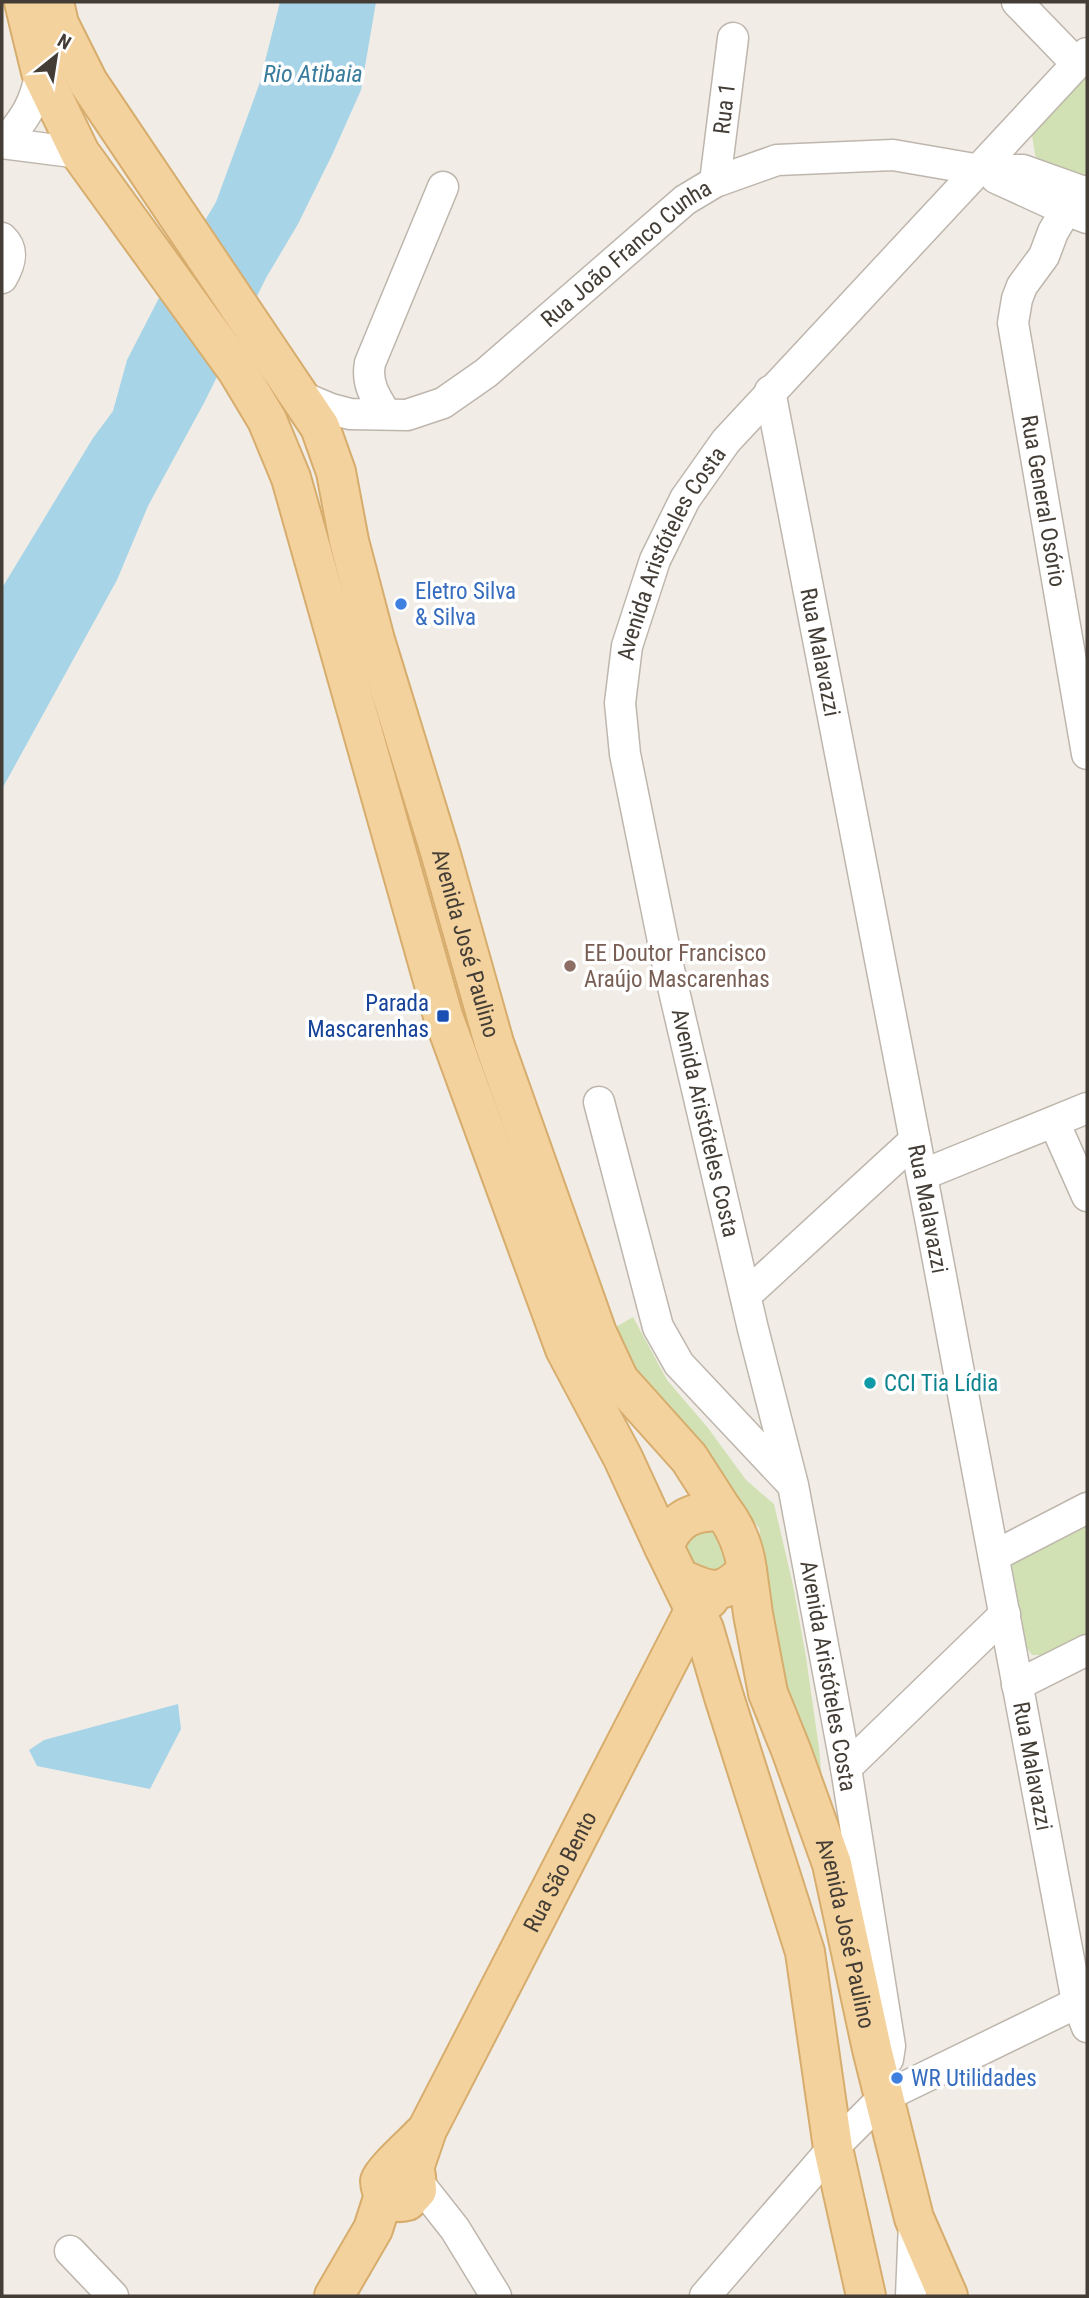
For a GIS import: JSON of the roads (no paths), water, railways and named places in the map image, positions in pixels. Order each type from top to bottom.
[{"type":"main road","name":"Avenida José Paulino","points":[[24,2],[41,72],[80,153],[237,370],[267,420],[290,478],[443,1016],[565,1349],[622,1458],[701,1579],[753,1614],[768,1693],[832,1864],[914,2218],[948,2296]]},
{"type":"main road","name":"Avenida José Paulino","points":[[54,2],[59,24],[88,82],[320,427],[336,472],[349,541],[375,640],[442,855],[494,1043],[597,1333],[619,1380],[689,1458],[735,1526],[745,1552],[701,1579]]},
{"type":"main road","name":"Rua São Bento","points":[[334,2296],[399,2192],[427,2130],[701,1579],[669,1533],[678,1522],[704,1511],[723,1511]]},
{"type":"main road","name":"Avenida José Paulino","points":[[701,1579],[704,1629],[805,1952],[833,2148],[866,2296]]},
{"type":"street","points":[[1017,2],[1082,58]]},
{"type":"street","name":"Rua 1","points":[[715,182],[733,38]]},
{"type":"street","name":"Avenida Aristóteles Costa","points":[[884,2097],[890,2046],[846,1768],[793,1485],[667,961],[625,754],[620,703],[627,646],[661,548],[685,499],[726,441],[1082,58]]},
{"type":"street","points":[[3,143],[28,114],[41,72]]},
{"type":"street","points":[[3,143],[80,153]]},
{"type":"street","name":"Rua João Franco Cunha","points":[[300,396],[350,414],[407,415],[443,403],[475,380],[685,200],[715,182],[777,160],[893,155],[980,170],[1083,208]]},
{"type":"street","points":[[386,414],[373,394],[368,377],[370,363],[443,187]]},
{"type":"street","name":"Rua General Osório","points":[[1083,208],[1054,232],[1044,256],[1017,299],[1013,323],[1087,754]]},
{"type":"street","points":[[2,238],[8,244],[10,255],[8,268],[2,278]]},
{"type":"street","name":"Rua Malavazzi","points":[[770,391],[922,1175],[1017,1685],[1084,2009]]},
{"type":"street","points":[[598,1102],[657,1327],[679,1364],[793,1485]]},
{"type":"street","points":[[922,1175],[1087,1108]]},
{"type":"street","points":[[1054,1122],[1087,1196]]},
{"type":"street","points":[[746,1295],[915,1140]]},
{"type":"street","points":[[994,1556],[1087,1508]]},
{"type":"street","points":[[846,1768],[1005,1614]]},
{"type":"street","points":[[1017,1685],[1087,1650]]},
{"type":"street","points":[[705,2296],[833,2148],[884,2097],[1084,2009]]},
{"type":"street","points":[[399,2192],[455,2229],[496,2296]]},
{"type":"street","points":[[911,2296],[914,2218]]},
{"type":"street","points":[[70,2251],[113,2296]]},
{"type":"water","name":"Rio Atibaia","points":[[280,2],[376,2],[361,90],[298,224],[266,278],[205,401],[148,506],[117,580],[2,789],[2,588],[93,438],[113,411],[127,360],[161,294],[216,202],[259,85]]},
{"type":"water","points":[[178,1704],[181,1729],[150,1789],[37,1766],[29,1750],[44,1740]]},
{"type":"place","name":"Eletro Silva & Silva","points":[[401,604]]},
{"type":"place","name":"EE Doutor Francisco Araújo Mascarenhas","points":[[570,966]]},
{"type":"place","name":"Parada Mascarenhas","points":[[443,1016]]},
{"type":"place","name":"CCI Tia Lídia","points":[[870,1383]]},
{"type":"place","name":"WR Utilidades","points":[[897,2078]]}]
